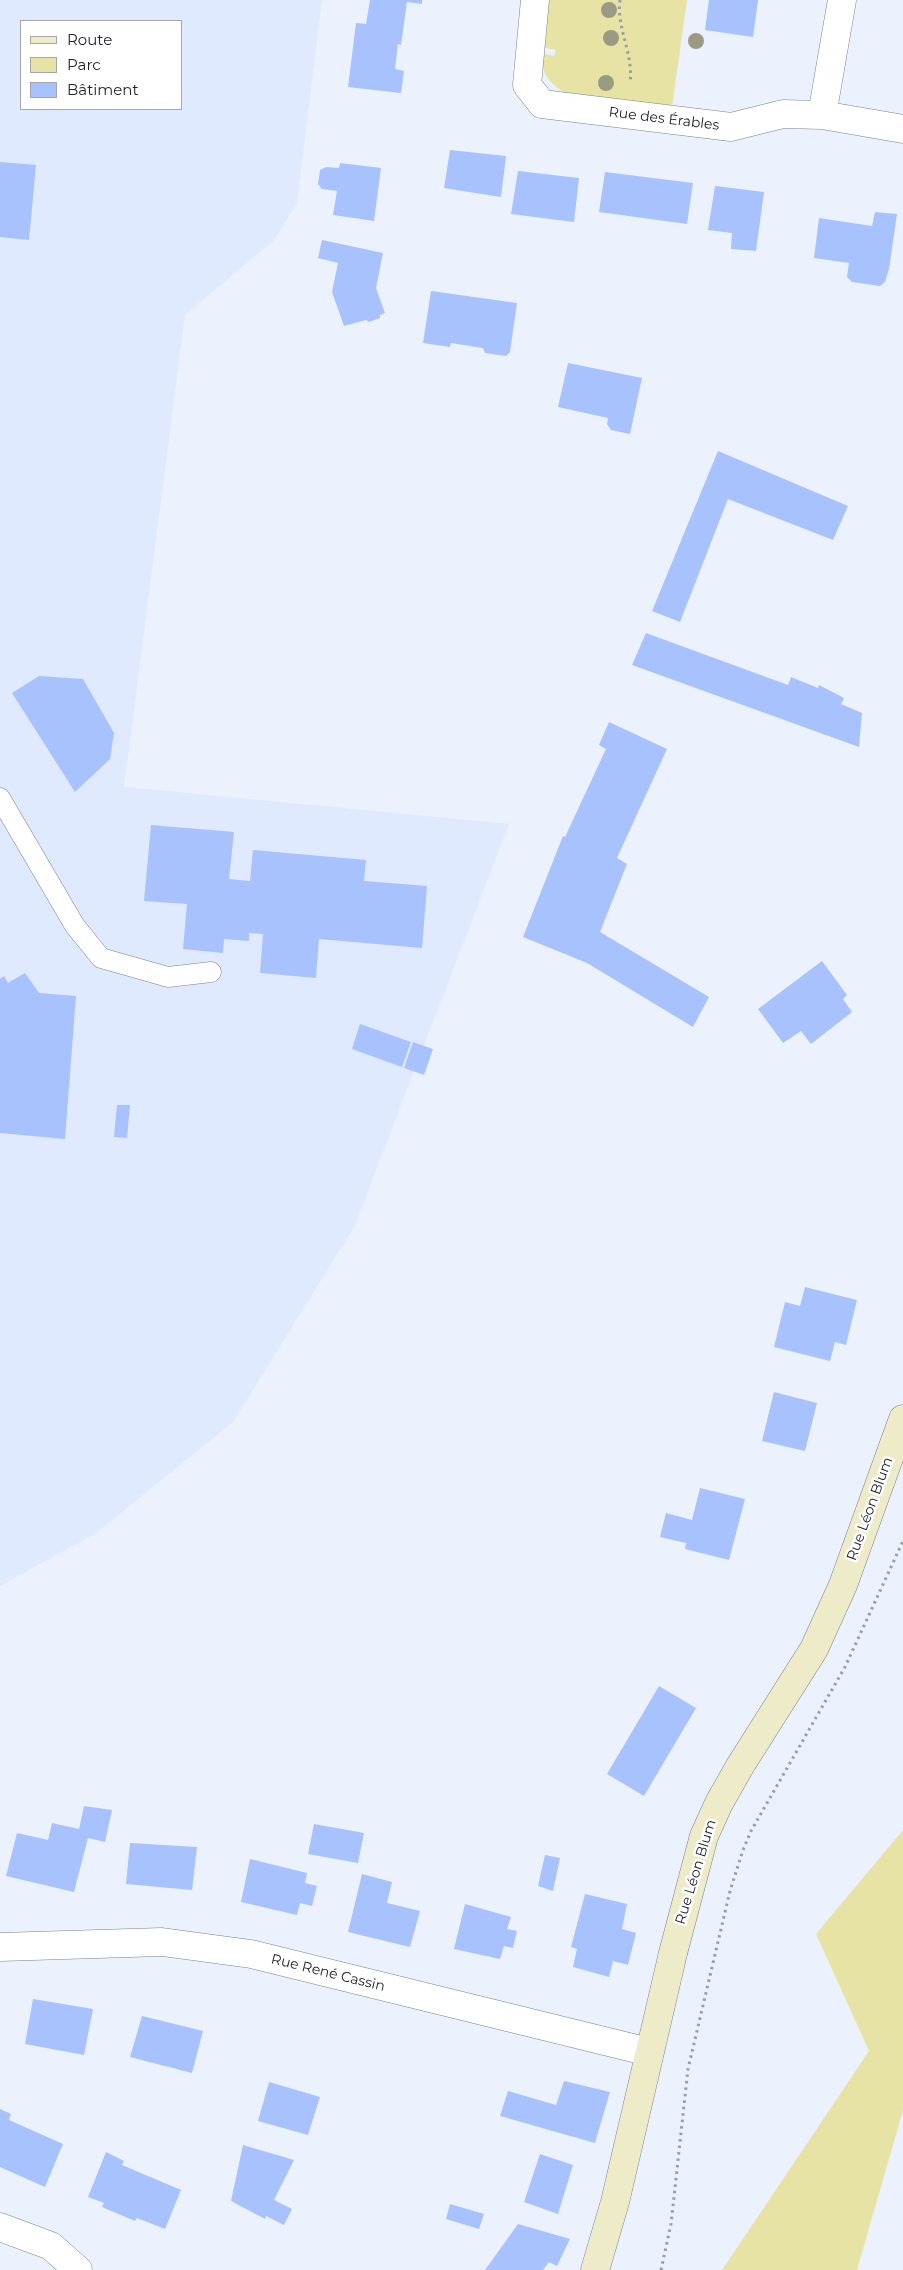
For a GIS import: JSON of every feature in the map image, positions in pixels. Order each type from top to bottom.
[{"type":"street","name":"Rue des Érables","points":[[535,0],[527,85],[542,104],[626,116],[731,127],[783,114],[822,115],[903,129]]},
{"type":"street","points":[[822,115],[842,0]]},
{"type":"street","name":"Rue Léon Blum","points":[[595,2270],[615,2202],[649,2052],[704,1836],[719,1803],[740,1766],[814,1649],[843,1585],[903,1419]]},
{"type":"street","name":"Rue René Cassin","points":[[0,1947],[162,1942],[251,1954],[649,2052]]},
{"type":"street","points":[[0,2228],[51,2246],[78,2270]]},
{"type":"lane","points":[[0,798],[75,926],[101,958],[168,977],[211,972]]},
{"type":"path","points":[[620,0],[618,14],[632,72],[626,116]]},
{"type":"path","points":[[661,2270],[671,2224],[688,2069],[730,1891],[743,1850],[751,1830],[845,1667],[903,1542]]},
{"type":"shaded area","points":[[0,0],[322,0],[297,203],[274,240],[185,315],[124,787],[509,824],[354,1227],[233,1422],[96,1533],[0,1586]]},
{"type":"green space","points":[[548,0],[687,0],[672,107],[565,93],[554,85],[544,72],[541,53],[554,56],[556,50],[541,47]]},
{"type":"green space","points":[[903,1830],[903,2110],[857,2270],[722,2270],[869,2051],[816,1934]]},
{"type":"building","points":[[370,0],[422,0],[422,4],[407,2],[401,45],[398,44],[395,69],[404,71],[401,93],[348,87],[356,23],[366,24]]},
{"type":"building","points":[[709,0],[758,0],[753,37],[705,30]]},
{"type":"building","points":[[450,150],[506,156],[501,197],[444,188]]},
{"type":"building","points":[[0,162],[36,165],[29,240],[0,237]]},
{"type":"building","points":[[340,163],[381,168],[374,221],[333,215],[337,191],[322,189],[318,184],[320,170],[326,167],[339,168]]},
{"type":"building","points":[[518,171],[579,178],[574,222],[511,214]]},
{"type":"building","points":[[605,172],[693,183],[687,224],[599,212]]},
{"type":"building","points":[[715,186],[764,192],[756,251],[731,249],[732,233],[708,230]]},
{"type":"building","points":[[875,212],[897,214],[889,269],[885,282],[880,286],[852,282],[847,277],[849,263],[814,258],[819,218],[872,226]]},
{"type":"building","points":[[322,240],[383,253],[376,288],[385,313],[380,315],[380,318],[369,322],[366,320],[344,326],[332,292],[338,263],[318,258]]},
{"type":"building","points":[[431,291],[517,303],[510,352],[506,356],[485,353],[483,348],[451,343],[450,347],[423,343]]},
{"type":"building","points":[[568,363],[642,378],[630,434],[611,430],[607,424],[608,418],[558,407]]},
{"type":"building","points":[[718,451],[848,506],[833,540],[728,499],[680,622],[652,611]]},
{"type":"building","points":[[646,633],[788,685],[791,677],[818,688],[819,685],[844,698],[841,704],[862,713],[859,747],[632,665]]},
{"type":"building","points":[[39,676],[83,679],[114,733],[110,759],[75,792],[12,693]]},
{"type":"building","points":[[609,722],[667,749],[617,858],[627,864],[600,932],[709,997],[693,1027],[587,963],[523,937],[563,836],[565,837],[606,749],[599,745]]},
{"type":"building","points":[[151,825],[234,832],[229,879],[250,881],[253,850],[366,860],[364,881],[427,886],[422,948],[319,939],[316,978],[260,973],[263,934],[249,933],[249,941],[224,939],[223,953],[183,949],[187,904],[144,901]]},
{"type":"building","points":[[822,961],[847,995],[843,999],[852,1012],[811,1044],[801,1031],[783,1043],[758,1009]]},
{"type":"building","points":[[25,973],[39,993],[76,996],[65,1139],[0,1133],[0,979],[4,976],[8,983]]},
{"type":"building","points":[[360,1024],[411,1042],[402,1067],[352,1049]]},
{"type":"building","points":[[413,1042],[433,1049],[424,1075],[404,1068]]},
{"type":"building","points":[[117,1105],[130,1105],[127,1138],[114,1137]]},
{"type":"building","points":[[805,1287],[857,1300],[846,1345],[835,1342],[830,1361],[774,1347],[785,1302],[800,1306]]},
{"type":"building","points":[[774,1392],[817,1403],[805,1451],[762,1441]]},
{"type":"building","points":[[700,1488],[745,1499],[729,1560],[685,1549],[686,1543],[660,1537],[666,1513],[692,1520]]},
{"type":"building","points":[[659,1686],[696,1708],[644,1796],[607,1774]]},
{"type":"building","points":[[84,1806],[112,1810],[105,1842],[88,1838],[74,1892],[6,1876],[17,1833],[48,1840],[52,1823],[79,1829]]},
{"type":"building","points":[[314,1824],[364,1833],[358,1863],[308,1854]]},
{"type":"building","points":[[130,1843],[197,1847],[192,1890],[126,1884]]},
{"type":"building","points":[[545,1855],[560,1858],[553,1891],[538,1886]]},
{"type":"building","points":[[250,1859],[307,1873],[305,1883],[317,1886],[312,1906],[300,1903],[297,1915],[241,1902]]},
{"type":"building","points":[[362,1874],[392,1882],[387,1903],[420,1911],[410,1947],[348,1932]]},
{"type":"building","points":[[585,1894],[627,1904],[622,1929],[636,1933],[628,1965],[613,1961],[609,1977],[573,1967],[577,1949],[571,1947]]},
{"type":"building","points":[[465,1904],[511,1917],[507,1929],[517,1931],[513,1948],[504,1946],[500,1959],[454,1949]]},
{"type":"building","points":[[33,1999],[93,2009],[84,2055],[25,2044]]},
{"type":"building","points":[[142,2016],[203,2031],[192,2073],[130,2057]]},
{"type":"building","points":[[564,2081],[610,2092],[595,2143],[500,2116],[508,2091],[556,2105]]},
{"type":"building","points":[[269,2082],[320,2097],[308,2135],[258,2121]]},
{"type":"building","points":[[0,2109],[11,2114],[9,2120],[63,2144],[45,2187],[0,2167]]},
{"type":"building","points":[[243,2145],[294,2160],[274,2200],[292,2209],[284,2225],[266,2216],[265,2219],[231,2201]]},
{"type":"building","points":[[106,2152],[124,2161],[122,2165],[181,2190],[165,2229],[137,2218],[135,2221],[102,2207],[104,2203],[88,2197]]},
{"type":"building","points":[[540,2154],[573,2165],[558,2214],[524,2202]]},
{"type":"building","points":[[450,2204],[484,2214],[479,2229],[446,2219]]},
{"type":"building","points":[[518,2224],[570,2239],[557,2266],[549,2262],[543,2270],[485,2270]]}]
